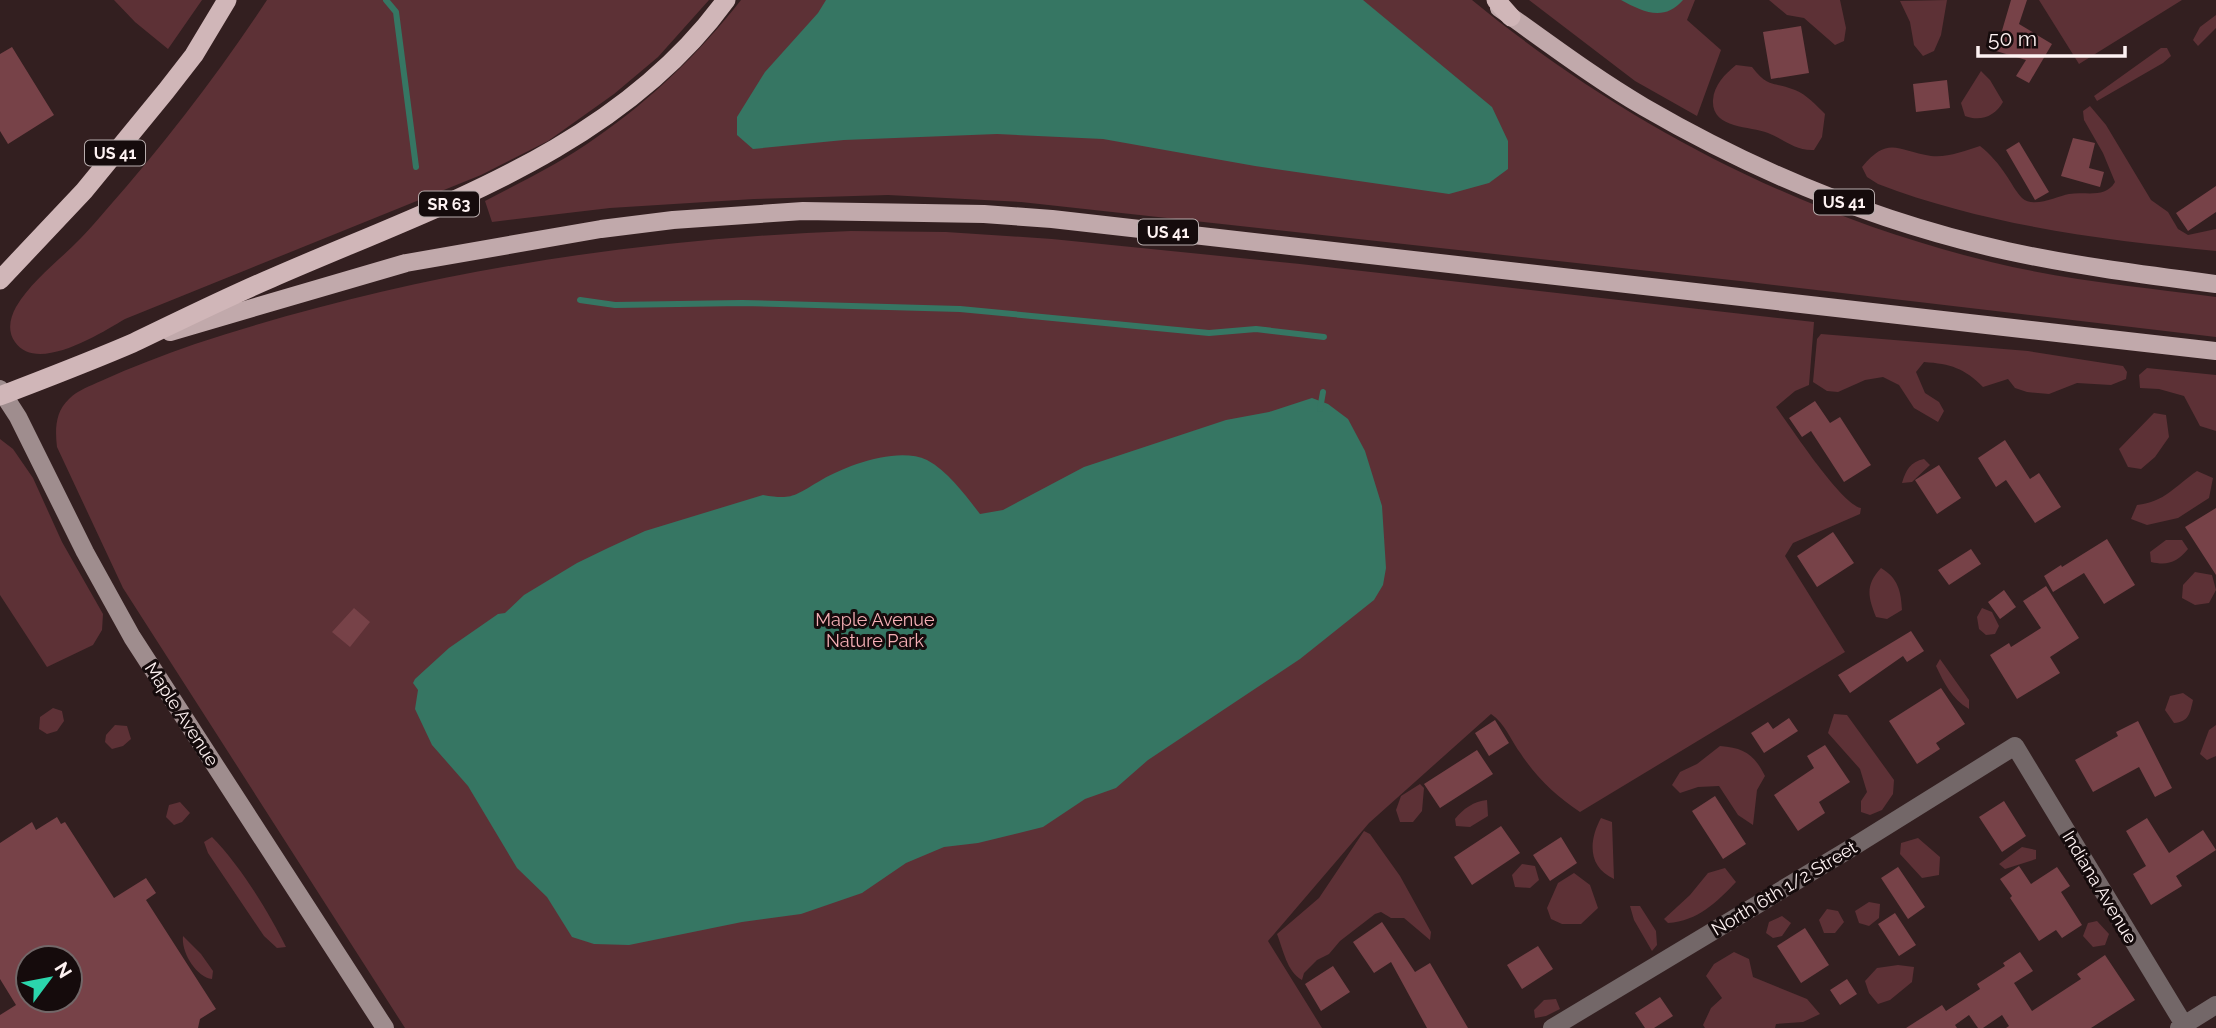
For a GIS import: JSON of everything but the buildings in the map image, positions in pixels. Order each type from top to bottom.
[{"type":"highway","name":"SR 63","points":[[130,344],[269,279],[468,195],[555,150],[604,118],[661,71],[726,0]]},
{"type":"highway","points":[[1496,0],[1511,17]]},
{"type":"highway","name":"US 41","points":[[0,280],[83,191],[166,91],[194,55],[222,8]]},
{"type":"highway","name":"US 41","points":[[1,393],[130,344]]},
{"type":"main road","name":"US 41","points":[[222,8],[234,0]]},
{"type":"main road","name":"US 41","points":[[1488,0],[1584,69],[1643,106],[1757,166],[1830,197],[1943,234],[2005,250],[2073,264],[2216,284]]},
{"type":"main road","name":"US 41","points":[[130,344],[406,263],[601,229],[673,220],[803,211],[984,214],[1052,219],[2216,351]]},
{"type":"main road","name":"Maple Avenue","points":[[1,393],[18,417],[85,552],[132,637],[385,1028]]},
{"type":"street","name":"Indiana Avenue","points":[[2015,746],[2183,1027]]},
{"type":"street","name":"North 6th 1/2 Street","points":[[1552,1028],[2015,746]]},
{"type":"street","points":[[2183,1027],[2216,1005]]},
{"type":"green space","points":[[114,0],[202,0],[168,49],[135,22]]},
{"type":"green space","points":[[267,0],[709,0],[658,57],[614,94],[548,141],[481,175],[125,319],[69,348],[38,354],[25,351],[12,338],[10,329],[16,307],[38,279],[88,231],[149,159],[190,108]]},
{"type":"green space","points":[[741,0],[1472,0],[1590,87],[1652,125],[1783,192],[1920,243],[1991,262],[2075,278],[2216,297],[2216,337],[1740,281],[1021,202],[888,195],[754,199],[610,208],[492,222],[485,201],[570,155],[637,107],[709,38]]},
{"type":"green space","points":[[1529,0],[1695,0],[1687,20],[1721,50],[1697,116],[1635,81]]},
{"type":"green space","points":[[1769,0],[1840,0],[1846,28],[1844,41],[1835,45],[1804,18],[1787,15]]},
{"type":"green space","points":[[1947,0],[1941,35],[1934,51],[1923,56],[1914,45],[1910,22],[1900,1]]},
{"type":"green space","points":[[2039,0],[2182,0],[2079,64]]},
{"type":"green space","points":[[2216,15],[2216,28],[2198,46],[2193,40],[2200,27]]},
{"type":"green space","points":[[2161,48],[2167,48],[2171,56],[2163,63],[2097,101],[2094,96]]},
{"type":"green space","points":[[1736,65],[1752,67],[1767,82],[1799,92],[1825,114],[1822,137],[1814,150],[1796,147],[1768,133],[1733,125],[1718,116],[1713,100],[1715,89]]},
{"type":"green space","points":[[1981,71],[1990,80],[2003,102],[1996,111],[1987,116],[1971,118],[1965,116],[1961,103]]},
{"type":"green space","points":[[2090,106],[2106,125],[2151,200],[2168,212],[2178,229],[2188,235],[2216,229],[2216,251],[2087,236],[2002,220],[1960,210],[1878,184],[1867,177],[1862,167],[1871,157],[1887,148],[1943,156],[1980,146],[2027,201],[2039,202],[2069,194],[2106,191],[2115,182],[2103,153],[2084,120],[2083,111]]},
{"type":"green space","name":"Maple Avenue Nature Park","points":[[851,231],[946,232],[1052,239],[1814,322],[1809,385],[1795,391],[1776,407],[1829,479],[1852,503],[1861,508],[1860,514],[1793,543],[1785,556],[1845,652],[1580,812],[1540,779],[1504,727],[1491,714],[1369,823],[1268,941],[1322,1028],[405,1028],[123,588],[57,447],[56,428],[64,404],[80,391],[159,357],[275,319],[356,298],[519,264],[601,252],[767,235]]},
{"type":"green space","points":[[1821,334],[2028,351],[2123,366],[2127,372],[2126,379],[2111,385],[2077,383],[2049,394],[2015,388],[2008,379],[1983,387],[1970,375],[1956,368],[1924,362],[1916,372],[1925,393],[1939,402],[1944,411],[1938,422],[1914,408],[1899,385],[1883,377],[1865,380],[1838,392],[1827,391],[1813,382],[1817,339]]},
{"type":"green space","points":[[2147,368],[2216,375],[2216,431],[2200,426],[2184,396],[2159,389],[2140,388],[2139,375]]},
{"type":"green space","points":[[2154,413],[2166,415],[2169,437],[2155,457],[2141,469],[2128,467],[2119,449]]},
{"type":"green space","points":[[0,439],[13,449],[33,478],[62,542],[103,614],[102,630],[93,645],[47,667],[0,595]]},
{"type":"green space","points":[[1924,459],[1930,465],[1912,482],[1902,483],[1909,467]]},
{"type":"green space","points":[[2197,471],[2213,478],[2209,498],[2178,518],[2147,525],[2131,519],[2137,505],[2155,501]]},
{"type":"green space","points":[[2166,540],[2182,540],[2188,549],[2172,562],[2151,562],[2150,552]]},
{"type":"green space","points":[[1881,568],[1895,581],[1902,603],[1902,610],[1887,619],[1876,617],[1870,597],[1872,580]]},
{"type":"green space","points":[[2195,572],[2212,575],[2216,590],[2209,603],[2195,605],[2182,598],[2183,585]]},
{"type":"green space","points":[[1982,608],[1992,612],[1999,626],[1995,634],[1986,635],[1979,629],[1977,617]]},
{"type":"green space","points":[[1940,659],[1969,700],[1969,709],[1945,684],[1936,666]]},
{"type":"green space","points":[[2183,693],[2193,700],[2191,709],[2186,719],[2174,723],[2165,710],[2170,696]]},
{"type":"green space","points":[[53,708],[62,711],[64,721],[57,731],[47,734],[39,729],[40,717]]},
{"type":"green space","points":[[1834,714],[1847,715],[1894,780],[1893,794],[1882,810],[1870,815],[1861,812],[1861,801],[1867,792],[1860,769],[1828,733]]},
{"type":"green space","points":[[115,725],[127,726],[131,739],[123,746],[112,749],[105,742],[106,735]]},
{"type":"green space","points":[[2216,725],[2216,756],[2207,760],[2200,754],[2209,730]]},
{"type":"green space","points":[[1720,746],[1736,748],[1752,757],[1765,776],[1757,790],[1753,825],[1738,815],[1719,786],[1698,787],[1680,793],[1672,785],[1680,772],[1697,764]]},
{"type":"green space","points":[[1420,784],[1424,788],[1422,811],[1413,822],[1400,822],[1396,810],[1401,796]]},
{"type":"green space","points":[[1487,800],[1488,816],[1470,827],[1456,826],[1455,819],[1465,809]]},
{"type":"green space","points":[[180,802],[190,813],[182,822],[174,825],[166,817],[169,805]]},
{"type":"green space","points":[[1601,818],[1612,822],[1614,879],[1599,868],[1593,852],[1594,835]]},
{"type":"green space","points":[[1364,831],[1370,834],[1400,876],[1431,932],[1430,940],[1404,918],[1391,918],[1381,912],[1340,941],[1329,954],[1317,960],[1304,973],[1302,980],[1289,966],[1277,934],[1319,898]]},
{"type":"green space","points":[[212,837],[253,889],[286,947],[277,948],[264,936],[208,853],[204,842]]},
{"type":"green space","points":[[1918,838],[1940,857],[1939,875],[1922,878],[1900,854],[1901,843]]},
{"type":"green space","points":[[2022,847],[2036,850],[2036,859],[2005,869],[1999,864]]},
{"type":"green space","points":[[1522,864],[1535,866],[1539,880],[1530,888],[1515,887],[1512,875]]},
{"type":"green space","points":[[1725,868],[1736,882],[1714,903],[1689,919],[1668,923],[1664,919],[1690,895],[1708,873]]},
{"type":"green space","points":[[1574,873],[1590,885],[1598,908],[1581,924],[1562,924],[1551,919],[1547,908],[1558,883]]},
{"type":"green space","points":[[1869,902],[1880,904],[1879,918],[1869,926],[1859,923],[1855,911]]},
{"type":"green space","points":[[1630,906],[1640,906],[1656,931],[1657,945],[1652,951],[1634,920]]},
{"type":"green space","points":[[1827,909],[1838,911],[1844,922],[1835,933],[1824,933],[1819,920]]},
{"type":"green space","points":[[1782,916],[1791,923],[1782,936],[1773,938],[1766,933],[1769,922]]},
{"type":"green space","points":[[2097,921],[2109,934],[2105,945],[2093,947],[2083,936],[2088,923]]},
{"type":"green space","points":[[183,936],[213,971],[212,979],[195,969],[184,949]]},
{"type":"green space","points":[[1734,952],[1749,959],[1753,977],[1807,999],[1820,1014],[1803,1022],[1776,1024],[1775,1028],[1705,1028],[1703,1025],[1711,1008],[1722,998],[1706,976],[1714,964]]},
{"type":"green space","points":[[1898,965],[1914,967],[1912,982],[1890,1000],[1878,1004],[1869,993],[1865,981],[1877,968]]},
{"type":"green space","points":[[1556,999],[1560,1009],[1535,1018],[1534,1010],[1544,1000]]},
{"type":"shaded area","points":[[826,0],[1363,0],[1492,107],[1508,141],[1508,169],[1489,183],[1449,194],[1255,166],[1103,139],[997,134],[844,140],[753,149],[737,135],[737,117],[765,72],[818,13]]},
{"type":"shaded area","points":[[1621,0],[1683,0],[1668,11],[1653,13]]},
{"type":"shaded area","points":[[1312,398],[1328,404],[1348,419],[1365,451],[1382,506],[1386,568],[1383,585],[1374,600],[1300,659],[1148,760],[1116,788],[1085,799],[1043,827],[978,843],[944,847],[906,863],[862,893],[801,914],[742,922],[629,945],[594,944],[572,937],[547,897],[517,868],[468,786],[432,745],[415,709],[418,690],[413,683],[415,679],[449,648],[498,614],[505,613],[524,595],[577,563],[645,531],[763,495],[792,496],[856,464],[901,455],[915,456],[935,465],[956,484],[980,514],[1003,510],[1084,467],[1226,420],[1269,412]]},
{"type":"waterway","points":[[386,0],[396,12],[416,167]]},
{"type":"waterway","points":[[580,300],[615,305],[742,303],[960,309],[1209,333],[1256,329],[1324,337]]},
{"type":"waterway","points":[[1320,409],[1323,392]]}]
